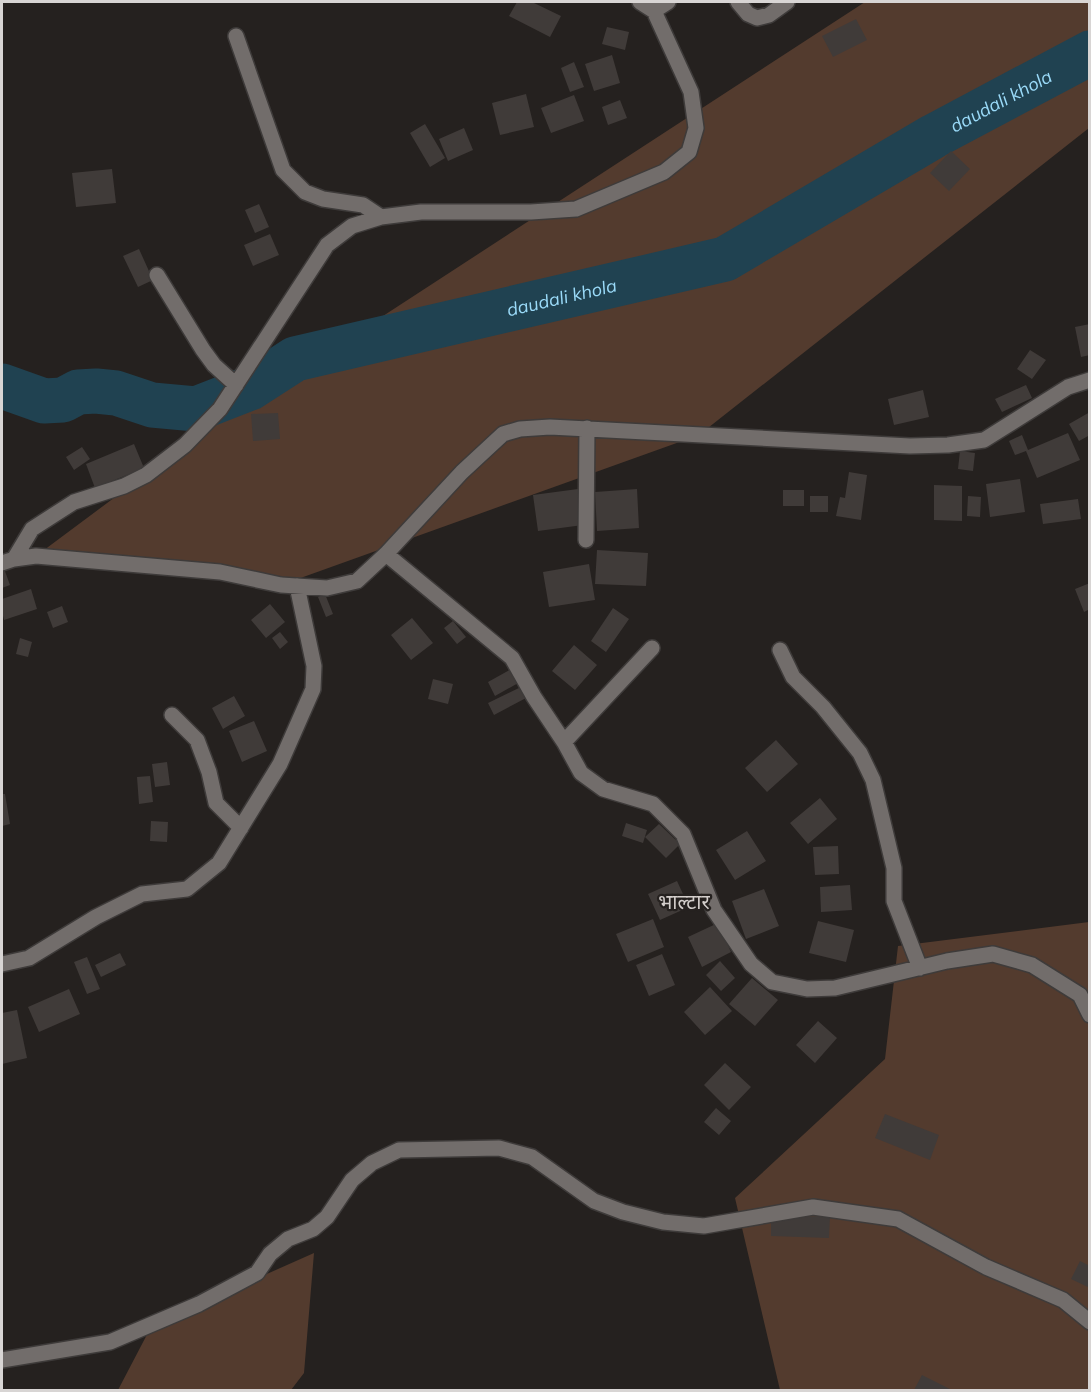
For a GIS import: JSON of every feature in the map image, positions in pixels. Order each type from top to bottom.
[{"type":"street","points":[[8,561],[32,529],[74,502],[116,489],[146,475],[185,445],[220,409],[327,245],[352,226],[381,217],[421,212],[531,212],[576,208],[664,172],[689,152],[696,128],[691,92],[654,11],[640,2]]},
{"type":"street","points":[[654,11],[668,2]]},
{"type":"street","points":[[738,2],[748,14],[757,18],[769,15],[787,2]]},
{"type":"street","points":[[236,36],[283,170],[305,192],[323,199],[363,205],[381,217]]},
{"type":"street","points":[[158,275],[203,350],[233,388]]},
{"type":"street","points":[[8,561],[36,556],[220,572],[280,585],[327,588],[357,581],[502,434],[520,429],[587,428],[910,446],[948,445],[984,440],[1068,387],[1089,380]]},
{"type":"street","points":[[586,540],[587,428]]},
{"type":"street","points":[[386,554],[512,658],[581,773],[603,789],[653,804],[683,834],[714,910],[751,964],[772,982],[807,989],[835,988],[947,961],[993,954],[1032,965],[1085,991],[1089,1015]]},
{"type":"street","points":[[2,964],[28,958],[96,916],[142,894],[188,889],[219,863],[279,765],[313,689],[314,666],[297,586]]},
{"type":"street","points":[[564,742],[652,648]]},
{"type":"street","points":[[780,650],[793,677],[823,707],[860,753],[873,780],[894,868],[894,901],[920,968]]},
{"type":"street","points":[[172,715],[197,740],[209,772],[216,803],[241,828]]},
{"type":"street","points":[[2,1360],[110,1342],[199,1304],[257,1273],[270,1254],[288,1239],[313,1229],[327,1217],[352,1180],[372,1163],[399,1150],[499,1148],[532,1158],[594,1201],[623,1212],[663,1222],[704,1226],[813,1207],[898,1219],[986,1267],[1063,1300],[1089,1322]]},
{"type":"shaded area","points":[[865,2],[1089,2],[1089,128],[699,435],[281,585],[36,556],[185,445]]},
{"type":"shaded area","points":[[1089,922],[1089,1390],[780,1390],[735,1198],[885,1059],[898,946]]},
{"type":"shaded area","points":[[314,1253],[304,1373],[291,1390],[118,1390],[152,1325]]},
{"type":"building","points":[[517,2],[532,2],[561,16],[550,37],[509,16]]},
{"type":"building","points":[[856,19],[867,40],[833,57],[822,36]]},
{"type":"building","points":[[607,27],[629,32],[625,50],[602,44]]},
{"type":"building","points":[[612,55],[620,83],[594,91],[585,64]]},
{"type":"building","points":[[574,62],[584,87],[570,92],[561,68]]},
{"type":"building","points":[[526,94],[534,127],[500,135],[492,103]]},
{"type":"building","points":[[574,95],[584,121],[551,133],[541,108]]},
{"type":"building","points":[[620,100],[627,118],[608,125],[602,107]]},
{"type":"building","points":[[425,124],[445,158],[430,167],[410,133]]},
{"type":"building","points":[[464,128],[473,150],[448,161],[439,139]]},
{"type":"building","points":[[951,151],[970,169],[949,191],[930,173]]},
{"type":"building","points":[[112,169],[116,203],[76,207],[72,173]]},
{"type":"building","points":[[259,204],[269,227],[255,233],[245,210]]},
{"type":"building","points":[[270,234],[279,255],[253,266],[244,245]]},
{"type":"building","points":[[139,249],[153,280],[138,287],[123,256]]},
{"type":"building","points":[[1090,324],[1090,355],[1081,357],[1075,327]]},
{"type":"building","points":[[1030,350],[1046,360],[1032,379],[1017,369]]},
{"type":"building","points":[[1026,385],[1032,398],[1002,412],[995,399]]},
{"type":"building","points":[[923,390],[929,417],[894,425],[888,399]]},
{"type":"building","points":[[1090,412],[1090,435],[1079,441],[1069,424]]},
{"type":"building","points":[[278,413],[280,439],[253,441],[251,414]]},
{"type":"building","points":[[1068,433],[1080,460],[1037,478],[1026,451],[1015,455],[1009,441],[1022,435],[1028,450]]},
{"type":"building","points":[[134,444],[144,468],[95,488],[86,464]]},
{"type":"building","points":[[82,447],[90,459],[74,470],[66,457]]},
{"type":"building","points":[[960,451],[975,453],[973,471],[958,469]]},
{"type":"building","points":[[849,472],[867,475],[861,520],[836,516],[840,497],[845,498]]},
{"type":"building","points":[[1020,479],[1025,512],[990,517],[986,484]]},
{"type":"building","points":[[934,485],[962,486],[962,521],[934,520]]},
{"type":"building","points":[[578,489],[583,525],[538,531],[533,495]]},
{"type":"building","points":[[637,489],[639,528],[597,531],[595,492]]},
{"type":"building","points":[[783,490],[804,490],[804,506],[783,506]]},
{"type":"building","points":[[810,496],[828,496],[828,512],[810,512]]},
{"type":"building","points":[[968,496],[981,497],[980,517],[967,516]]},
{"type":"building","points":[[1078,499],[1081,519],[1043,524],[1040,504]]},
{"type":"building","points":[[597,550],[648,553],[646,586],[595,584]]},
{"type":"building","points":[[2,563],[10,585],[2,588]]},
{"type":"building","points":[[589,564],[595,600],[549,607],[543,572]]},
{"type":"building","points":[[1090,583],[1090,609],[1084,612],[1075,589]]},
{"type":"building","points":[[31,589],[37,609],[4,620],[2,599]]},
{"type":"building","points":[[325,594],[333,614],[326,617],[318,597]]},
{"type":"building","points":[[270,604],[285,622],[266,638],[251,620]]},
{"type":"building","points":[[62,606],[68,622],[53,628],[47,612]]},
{"type":"building","points":[[613,608],[629,619],[606,652],[591,641]]},
{"type":"building","points":[[412,618],[433,643],[411,660],[391,635]]},
{"type":"building","points":[[453,621],[466,637],[457,644],[444,628]]},
{"type":"building","points":[[280,632],[288,642],[280,649],[272,638]]},
{"type":"building","points":[[20,638],[32,642],[28,657],[16,654]]},
{"type":"building","points":[[574,645],[597,665],[575,690],[552,671]]},
{"type":"building","points":[[513,668],[520,682],[495,696],[488,682]]},
{"type":"building","points":[[433,679],[453,684],[448,704],[428,699]]},
{"type":"building","points":[[521,687],[526,698],[494,715],[488,703]]},
{"type":"building","points":[[234,696],[245,716],[223,729],[212,708]]},
{"type":"building","points":[[254,721],[267,751],[242,762],[229,731]]},
{"type":"building","points":[[776,740],[798,764],[767,792],[745,768]]},
{"type":"building","points":[[167,762],[170,785],[155,787],[152,764]]},
{"type":"building","points":[[150,776],[153,802],[139,804],[137,777]]},
{"type":"building","points":[[2,794],[5,794],[10,824],[2,826]]},
{"type":"building","points":[[820,798],[837,819],[808,844],[790,823]]},
{"type":"building","points":[[151,821],[168,822],[167,842],[150,841]]},
{"type":"building","points":[[626,823],[647,830],[643,843],[622,836]]},
{"type":"building","points":[[659,824],[680,844],[666,858],[645,837]]},
{"type":"building","points":[[747,831],[766,861],[735,880],[716,850]]},
{"type":"building","points":[[838,846],[839,874],[815,875],[813,847]]},
{"type":"building","points":[[677,881],[689,907],[660,920],[648,894]]},
{"type":"building","points":[[850,885],[852,910],[821,912],[820,887]]},
{"type":"building","points":[[764,889],[779,926],[746,939],[732,901]]},
{"type":"building","points":[[653,919],[664,947],[628,962],[616,934]]},
{"type":"building","points":[[818,921],[854,930],[846,962],[809,953]]},
{"type":"building","points":[[718,923],[731,952],[702,967],[688,937]]},
{"type":"building","points":[[120,953],[126,965],[101,977],[95,965]]},
{"type":"building","points":[[662,954],[675,985],[649,996],[636,965]]},
{"type":"building","points":[[87,957],[100,989],[87,994],[74,962]]},
{"type":"building","points":[[720,961],[735,978],[721,991],[706,975]]},
{"type":"building","points":[[752,978],[778,1000],[755,1026],[729,1004]]},
{"type":"building","points":[[710,987],[732,1011],[705,1035],[684,1012]]},
{"type":"building","points":[[69,989],[80,1014],[39,1032],[28,1007]]},
{"type":"building","points":[[17,1010],[27,1058],[2,1064],[2,1013]]},
{"type":"building","points":[[818,1021],[837,1038],[815,1063],[796,1045]]},
{"type":"building","points":[[725,1063],[751,1087],[729,1110],[704,1085]]},
{"type":"building","points":[[716,1108],[731,1121],[719,1135],[704,1122]]},
{"type":"building","points":[[885,1114],[939,1135],[930,1160],[875,1138]]},
{"type":"building","points":[[771,1215],[830,1217],[829,1238],[771,1236]]},
{"type":"building","points":[[1080,1261],[1090,1266],[1090,1288],[1071,1279]]},
{"type":"building","points":[[922,1375],[952,1390],[914,1390]]},
{"type":"waterway","name":"daudali khola","points":[[2,386],[44,401],[63,400],[78,392],[96,391],[116,393],[152,405],[196,409],[250,388],[295,359],[725,259],[934,136],[1090,53]]},
{"type":"district","name":"भाल्टार","points":[[684,901]]}]
